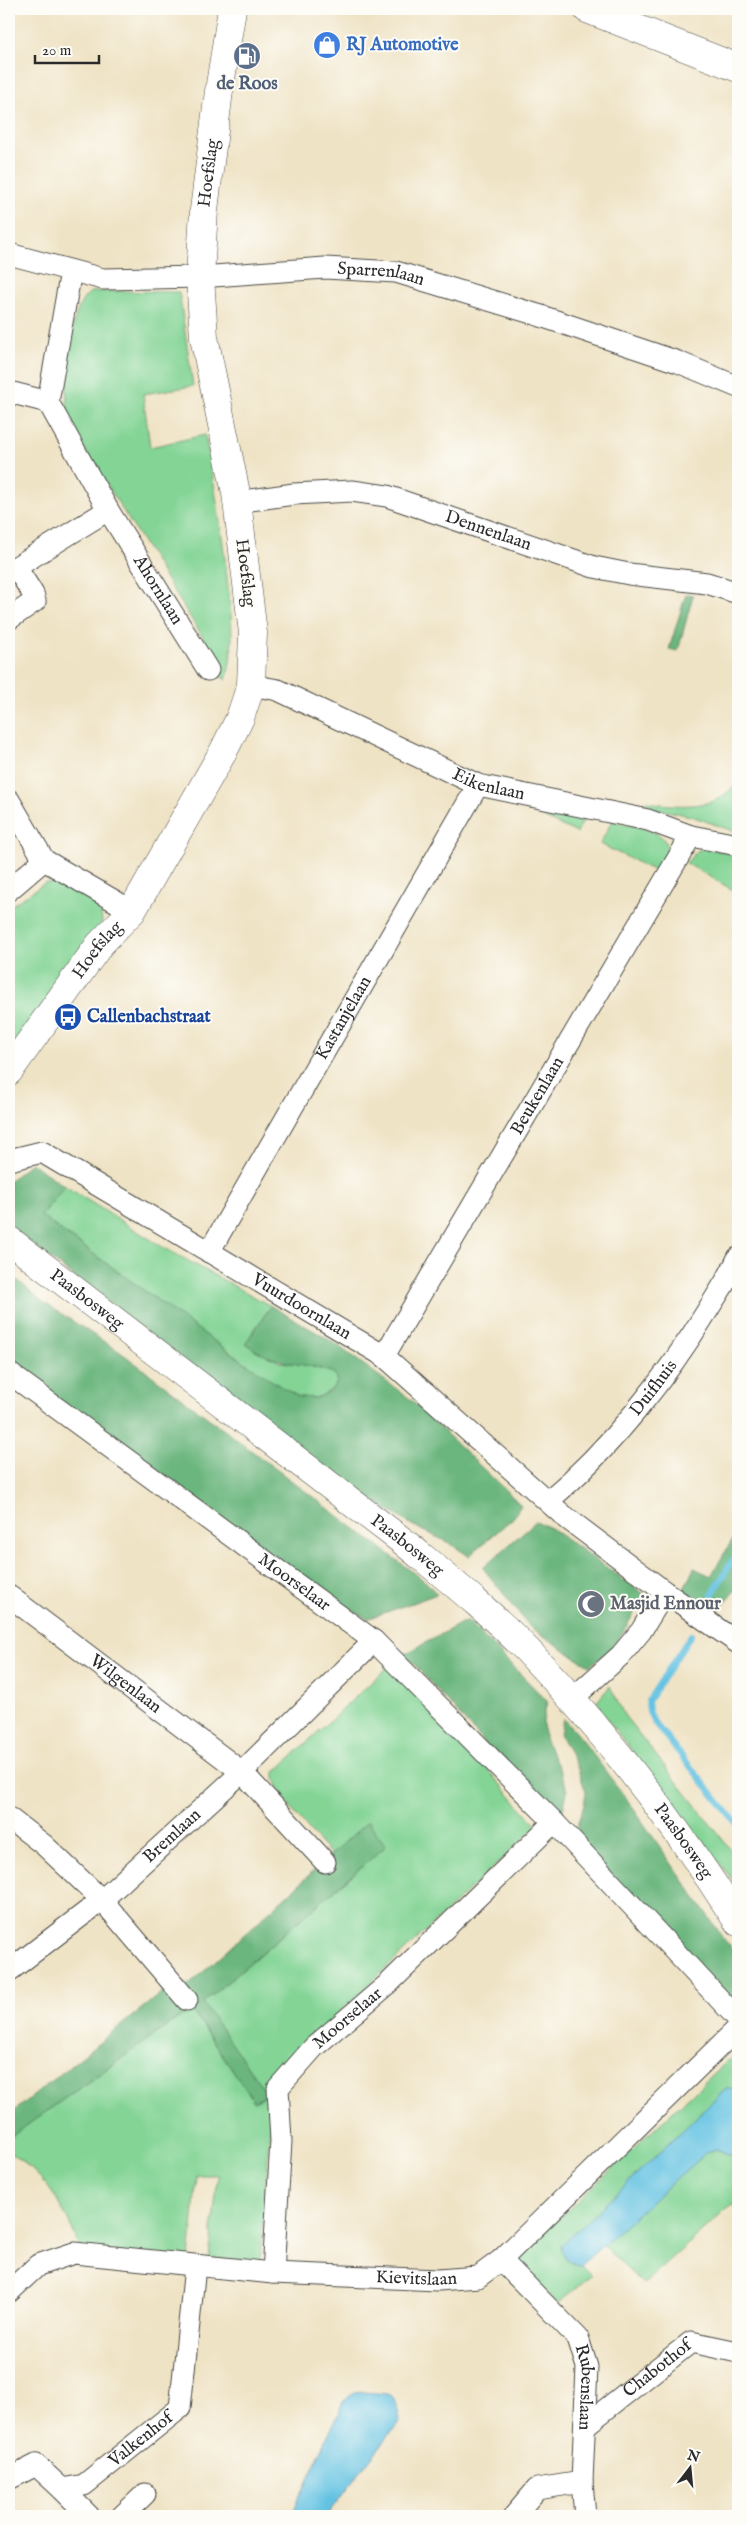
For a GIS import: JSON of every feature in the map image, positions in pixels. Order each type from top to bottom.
[{"type":"street","name":"Hoefslag","points":[[9,1071],[100,944],[132,911],[223,752],[240,718],[251,685],[253,633],[236,502],[204,337],[200,277],[204,210],[219,91],[232,9]]},
{"type":"street","points":[[587,9],[623,15],[638,30],[738,68]]},
{"type":"street","name":"Sparrenlaan","points":[[9,254],[103,279],[200,277],[325,268],[396,272],[538,315],[678,362],[738,387]]},
{"type":"street","points":[[9,392],[48,402],[71,271]]},
{"type":"street","name":"Ahornlaan","points":[[48,402],[108,510],[208,670]]},
{"type":"street","name":"Dennenlaan","points":[[236,502],[294,494],[352,491],[387,496],[594,567],[629,574],[707,583],[738,593]]},
{"type":"street","points":[[9,619],[35,601],[33,594],[12,561],[108,510]]},
{"type":"street","name":"Eikenlaan","points":[[251,685],[278,690],[478,785],[648,820],[691,836],[738,845]]},
{"type":"street","name":"Kastanjelaan","points":[[209,1252],[478,785]]},
{"type":"street","points":[[9,800],[44,860],[132,911]]},
{"type":"street","name":"Beukenlaan","points":[[384,1356],[691,836]]},
{"type":"street","points":[[9,890],[44,860]]},
{"type":"street","name":"Vuurdoornlaan","points":[[9,1160],[42,1152],[384,1356],[564,1516],[665,1592],[738,1643]]},
{"type":"street","name":"Paasbosweg","points":[[9,1240],[404,1543],[457,1586],[526,1650],[645,1788],[738,1922]]},
{"type":"street","name":"Duifhuis","points":[[548,1501],[574,1480],[637,1409],[684,1349],[738,1258]]},
{"type":"street","name":"Moorselaar","points":[[9,1373],[374,1642],[554,1822],[738,2020]]},
{"type":"street","points":[[571,1700],[621,1655],[641,1631],[665,1592]]},
{"type":"street","name":"Wilgenlaan","points":[[9,1596],[242,1772]]},
{"type":"street","name":"Bremlaan","points":[[9,1971],[102,1900],[242,1772],[374,1642]]},
{"type":"street","points":[[242,1772],[324,1862]]},
{"type":"street","points":[[9,1818],[44,1845],[102,1900],[187,2000]]},
{"type":"street","name":"Moorselaar","points":[[273,2273],[281,2141],[278,2088],[314,2046],[388,1984],[554,1822]]},
{"type":"street","name":"Kievitslaan","points":[[9,2292],[38,2265],[74,2253],[273,2273],[438,2280],[478,2277],[501,2260],[738,2028]]},
{"type":"street","name":"Rubenslaan","points":[[501,2260],[578,2338],[587,2367],[586,2425],[582,2482],[585,2516]]},
{"type":"street","name":"Valkenhof","points":[[62,2489],[84,2485],[180,2408],[195,2266]]},
{"type":"street","name":"Chabothof","points":[[586,2425],[692,2342],[738,2352]]},
{"type":"street","points":[[9,2479],[36,2466],[89,2516]]},
{"type":"street","points":[[514,2516],[537,2489],[582,2482]]},
{"type":"street","points":[[122,2516],[145,2494]]},
{"type":"green space","points":[[91,292],[179,292],[193,386],[143,394],[150,447],[205,435],[215,488],[231,616],[232,642],[226,680],[214,672],[221,666],[78,439],[70,423],[67,406],[67,371],[72,331],[83,300]]},
{"type":"green space","points":[[686,594],[693,595],[678,651],[669,649]]},
{"type":"green space","points":[[738,783],[738,826],[736,832],[691,816],[643,806],[645,801],[680,805],[709,803],[722,796]]},
{"type":"green space","points":[[514,800],[586,815],[577,833],[513,803]]},
{"type":"green space","points":[[612,821],[648,830],[664,839],[667,848],[661,874],[600,844]]},
{"type":"green space","points":[[705,848],[738,855],[738,893],[686,863],[697,851]]},
{"type":"green space","points":[[45,883],[65,883],[87,895],[100,908],[102,920],[97,938],[9,1049],[9,907]]},
{"type":"green space","points":[[31,1163],[65,1186],[41,1216],[221,1346],[299,1397],[316,1398],[330,1392],[337,1382],[334,1373],[311,1366],[278,1360],[257,1351],[246,1343],[271,1306],[333,1342],[410,1399],[521,1505],[513,1518],[469,1556],[449,1543],[412,1525],[341,1481],[9,1227],[9,1181]]},
{"type":"green space","points":[[65,1186],[161,1246],[271,1306],[250,1336],[278,1362],[302,1364],[334,1373],[337,1382],[322,1396],[313,1398],[287,1392],[169,1309],[41,1216]]},
{"type":"green space","points":[[9,1273],[43,1302],[123,1354],[426,1582],[437,1594],[367,1619],[325,1593],[9,1363]]},
{"type":"green space","points":[[536,1521],[552,1529],[644,1594],[628,1624],[615,1643],[589,1666],[530,1627],[483,1568]]},
{"type":"green space","points":[[738,1530],[738,1587],[714,1615],[682,1593],[694,1568],[711,1576]]},
{"type":"green space","points":[[467,1620],[547,1701],[543,1721],[544,1737],[564,1779],[567,1792],[559,1827],[405,1654]]},
{"type":"green space","points":[[393,1662],[537,1826],[285,2064],[273,2086],[260,2262],[209,2258],[218,2175],[197,2175],[189,2259],[82,2252],[62,2208],[46,2184],[23,2162],[9,2152],[9,2138],[191,2009],[254,2101],[267,2095],[203,2003],[386,1846],[331,1855],[287,1803],[280,1792],[275,1772]]},
{"type":"green space","points":[[610,1686],[624,1715],[738,1859],[738,1887],[595,1704]]},
{"type":"green space","points":[[563,1718],[628,1801],[738,1959],[738,2009],[573,1842],[586,1792],[576,1764],[560,1735]]},
{"type":"green space","points":[[368,1821],[386,1846],[203,2003],[267,2094],[254,2101],[191,2009],[9,2138],[9,2109],[12,2113],[176,1981],[189,1985]]},
{"type":"green space","points":[[738,2051],[738,2091],[734,2088],[726,2089],[561,2246],[568,2259],[573,2263],[581,2265],[591,2275],[558,2304],[514,2260]]},
{"type":"green space","points":[[716,2149],[738,2158],[738,2208],[733,2204],[643,2284],[602,2245],[705,2153]]},
{"type":"water","points":[[734,2088],[738,2091],[738,2158],[716,2149],[705,2153],[581,2265],[577,2265],[567,2259],[561,2250],[561,2246],[726,2089]]},
{"type":"water","points":[[364,2392],[391,2396],[396,2403],[400,2421],[326,2516],[291,2516],[345,2399],[355,2393]]},
{"type":"waterway","points":[[712,1595],[738,1550]]},
{"type":"waterway","points":[[691,1635],[648,1701],[649,1711],[653,1721],[738,1825]]},
{"type":"place","name":"RJ Automotive","points":[[327,45]]},
{"type":"place","name":"de Roos","points":[[247,56]]},
{"type":"place","name":"Callenbachstraat","points":[[68,1017]]},
{"type":"place","name":"Masjid Ennour","points":[[591,1604]]}]
